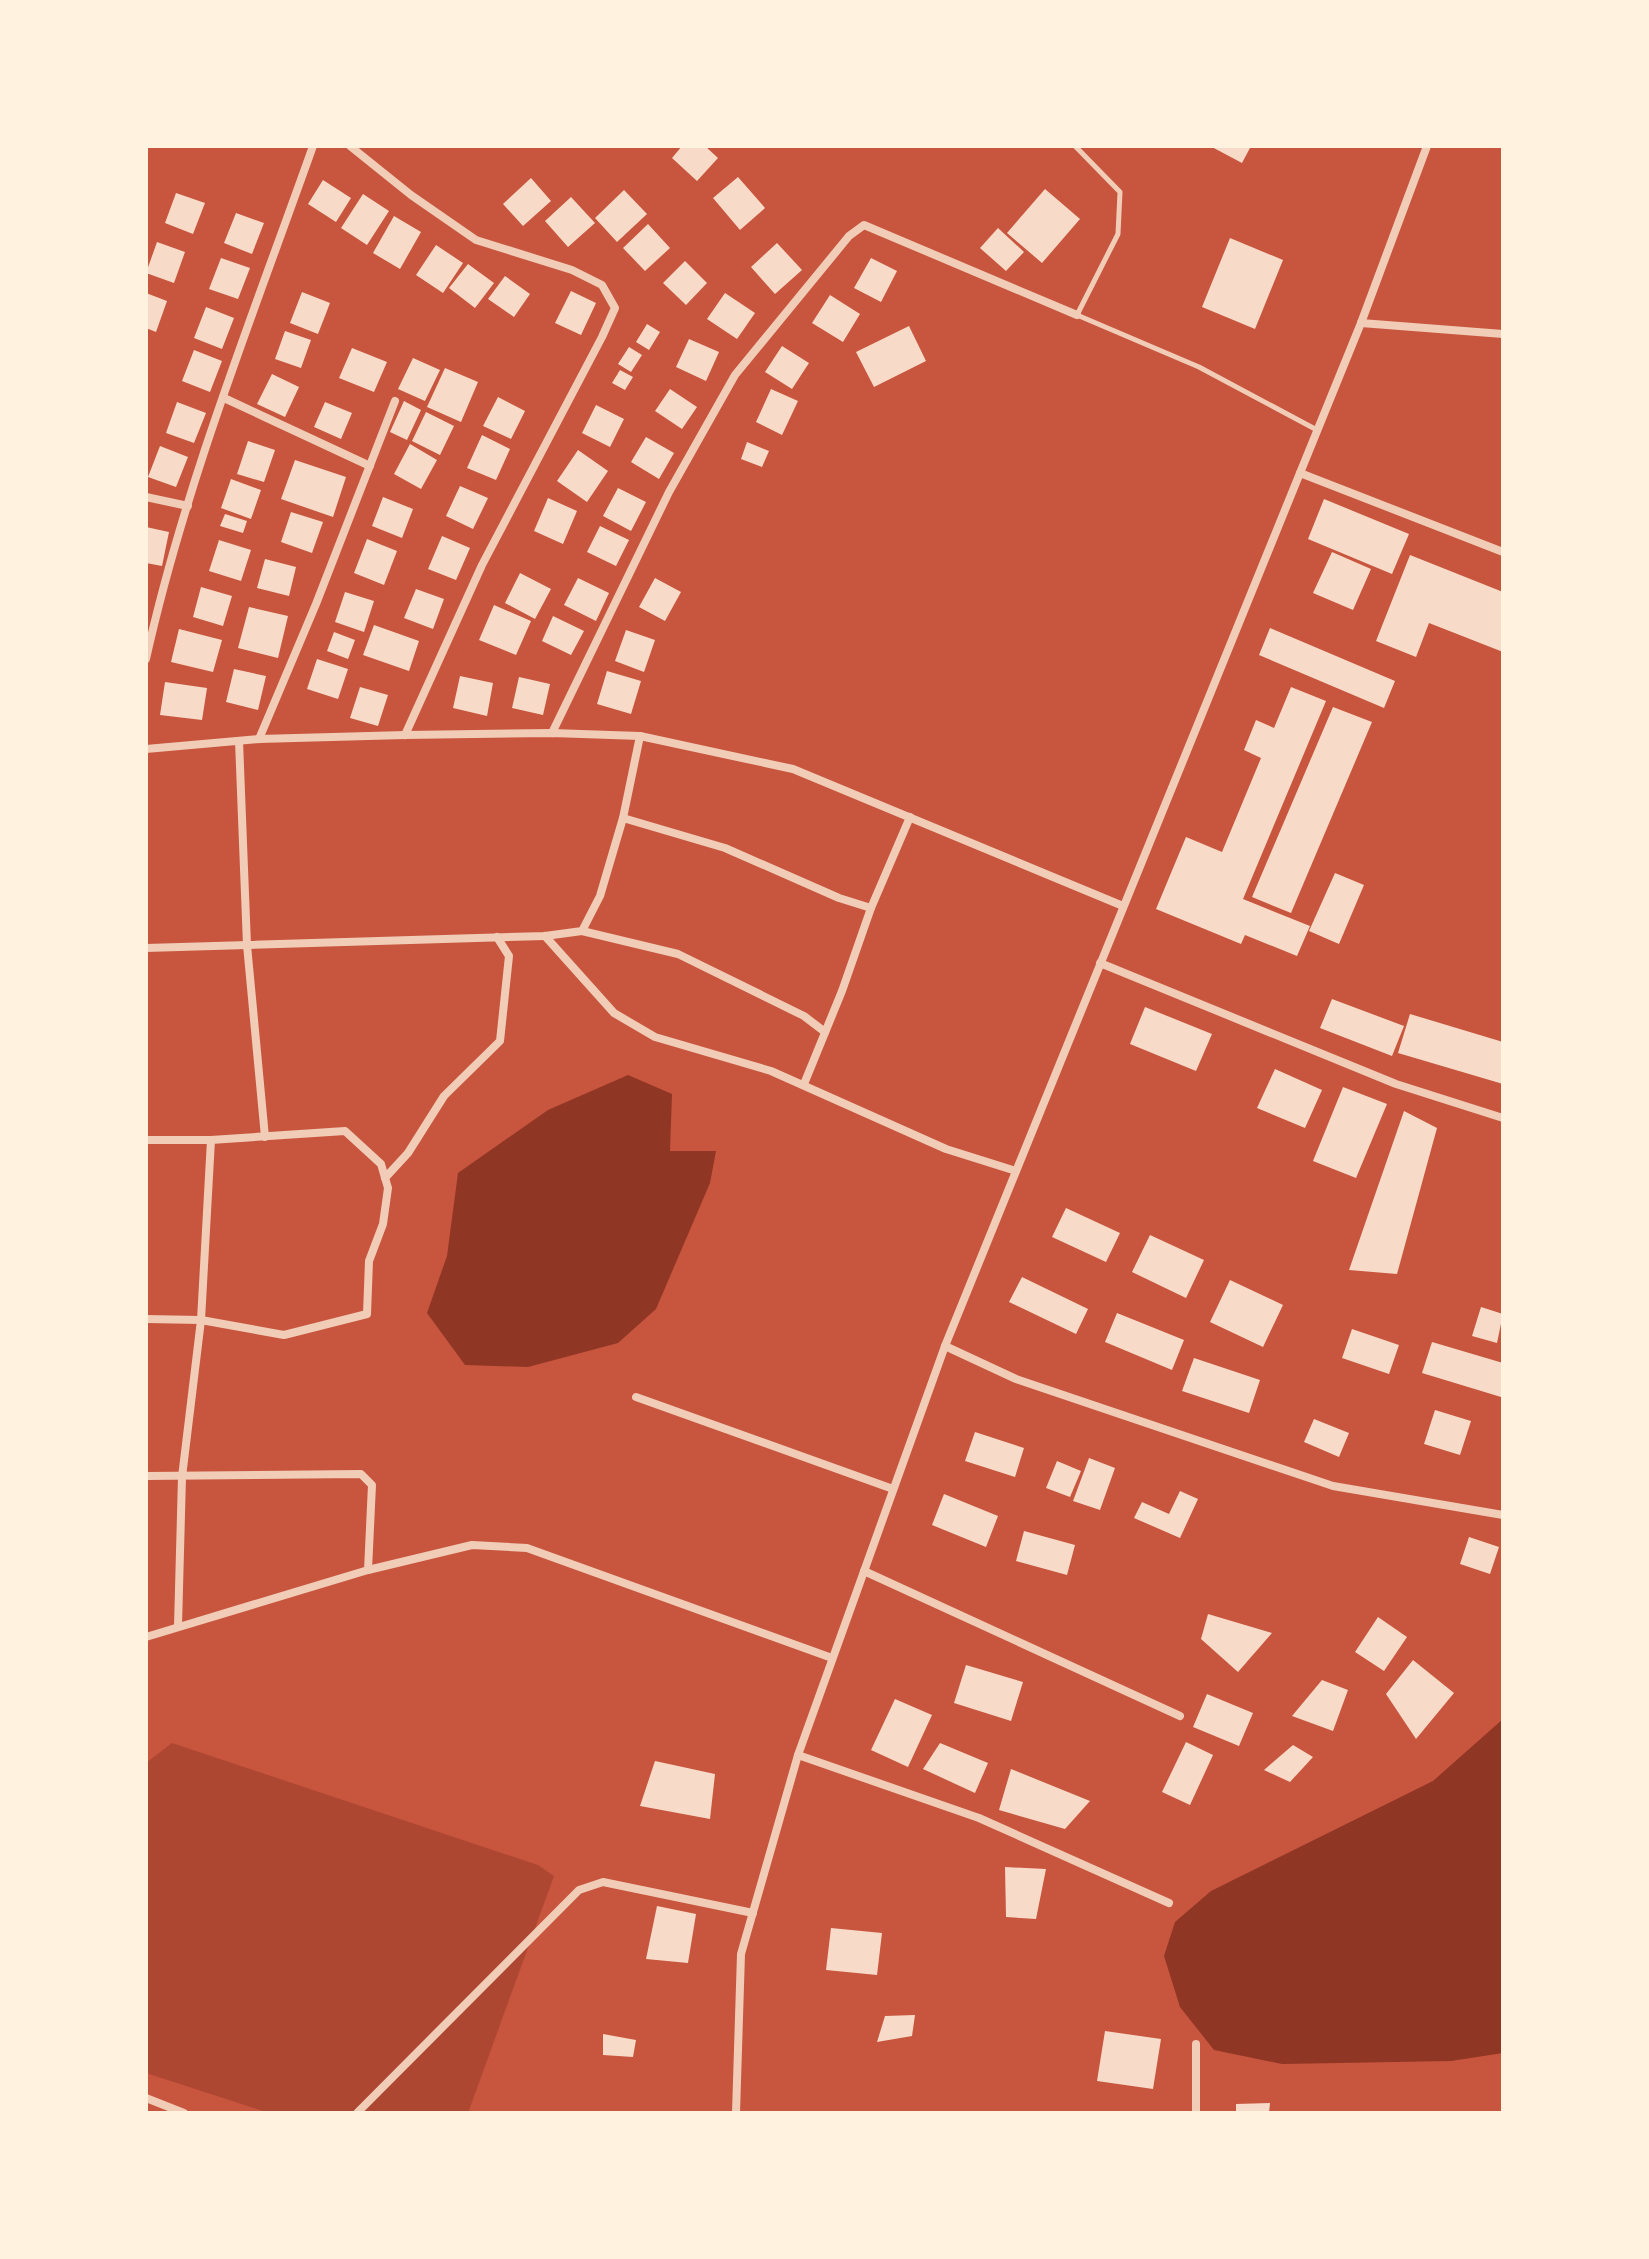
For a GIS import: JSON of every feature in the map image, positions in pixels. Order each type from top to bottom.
[{"type":"street","points":[[146,659],[188,506],[313,146]]},
{"type":"street","points":[[350,146],[411,195],[476,240],[572,270],[602,285],[615,308],[482,565],[405,735]]},
{"type":"street","points":[[736,2113],[741,1954],[798,1755],[832,1658],[945,1346],[1361,323],[1427,146]]},
{"type":"street","points":[[552,733],[669,492],[735,375],[849,236],[864,225],[1077,315]]},
{"type":"street","points":[[1361,323],[1503,334]]},
{"type":"street","points":[[224,398],[370,466]]},
{"type":"street","points":[[259,739],[316,604],[395,401]]},
{"type":"street","points":[[1300,473],[1503,552]]},
{"type":"street","points":[[146,497],[188,506]]},
{"type":"street","points":[[146,749],[259,739],[405,735],[552,733],[640,736],[793,769],[1123,906]]},
{"type":"street","points":[[582,931],[600,896],[623,818],[640,736]]},
{"type":"street","points":[[239,741],[247,945],[265,1137]]},
{"type":"street","points":[[804,1084],[842,991],[871,908],[910,817]]},
{"type":"street","points":[[623,818],[725,848],[839,898],[871,908]]},
{"type":"street","points":[[146,948],[545,936],[582,931],[678,954],[804,1016],[825,1032]]},
{"type":"street","points":[[545,936],[614,1013],[655,1037],[771,1071],[946,1149],[1016,1171]]},
{"type":"street","points":[[386,1183],[444,1096],[500,1041],[509,956],[497,937]]},
{"type":"street","points":[[1100,963],[1396,1084],[1503,1118]]},
{"type":"street","points":[[146,1140],[211,1140],[345,1131],[381,1164],[386,1183],[383,1224],[369,1261],[367,1314],[284,1335],[201,1320],[146,1319]]},
{"type":"street","points":[[178,1626],[182,1477],[201,1320],[211,1140]]},
{"type":"street","points":[[945,1346],[1016,1379],[1333,1486],[1503,1515]]},
{"type":"street","points":[[636,1397],[893,1489]]},
{"type":"street","points":[[146,1476],[361,1474],[372,1485],[368,1570]]},
{"type":"street","points":[[146,1637],[368,1570],[472,1545],[527,1548],[832,1658]]},
{"type":"street","points":[[864,1571],[1180,1716]]},
{"type":"street","points":[[798,1755],[979,1818],[1169,1903]]},
{"type":"street","points":[[357,2113],[579,1890],[603,1882],[753,1913]]},
{"type":"street","points":[[1196,2044],[1196,2113]]},
{"type":"street","points":[[146,2098],[184,2113]]},
{"type":"lane","points":[[1075,146],[1120,192],[1118,234],[1077,315],[1199,367],[1317,430]]},
{"type":"shaded area","points":[[628,1075],[672,1094],[670,1151],[716,1151],[710,1183],[656,1309],[618,1343],[528,1367],[465,1365],[427,1313],[447,1256],[458,1173],[548,1110]]},
{"type":"shaded area","points":[[1503,1719],[1503,2053],[1451,2061],[1282,2064],[1214,2050],[1180,2007],[1164,1956],[1175,1922],[1211,1891],[1433,1781]]},
{"type":"shaded area","points":[[172,1743],[538,1865],[554,1876],[468,2113],[269,2113],[146,2073],[146,1763]]},
{"type":"building","points":[[682,146],[705,146],[718,158],[697,181],[672,158]]},
{"type":"building","points":[[1210,146],[1251,146],[1242,163]]},
{"type":"building","points":[[738,177],[765,208],[740,230],[713,198]]},
{"type":"building","points":[[531,178],[551,201],[523,226],[503,204]]},
{"type":"building","points":[[323,180],[351,198],[336,222],[308,204]]},
{"type":"building","points":[[1045,189],[1080,219],[1042,263],[1007,233]]},
{"type":"building","points":[[624,190],[647,214],[617,242],[595,218]]},
{"type":"building","points":[[176,193],[205,203],[193,234],[165,223]]},
{"type":"building","points":[[363,194],[389,211],[367,245],[341,228]]},
{"type":"building","points":[[571,197],[595,223],[568,247],[545,221]]},
{"type":"building","points":[[236,213],[264,223],[252,254],[224,243]]},
{"type":"building","points":[[394,216],[421,232],[400,269],[373,253]]},
{"type":"building","points":[[648,224],[670,248],[645,271],[623,248]]},
{"type":"building","points":[[998,228],[1024,252],[1006,271],[980,248]]},
{"type":"building","points":[[1230,238],[1283,260],[1255,329],[1202,307]]},
{"type":"building","points":[[157,242],[185,252],[174,283],[146,273]]},
{"type":"building","points":[[777,243],[802,270],[775,294],[751,267]]},
{"type":"building","points":[[436,245],[463,263],[443,293],[416,275]]},
{"type":"building","points":[[221,258],[250,268],[238,299],[209,289]]},
{"type":"building","points":[[871,258],[897,271],[881,302],[854,288]]},
{"type":"building","points":[[685,261],[707,283],[686,305],[663,283]]},
{"type":"building","points":[[468,264],[494,283],[475,308],[449,288]]},
{"type":"building","points":[[505,276],[530,294],[514,317],[488,299]]},
{"type":"building","points":[[571,291],[596,303],[581,335],[555,323]]},
{"type":"building","points":[[302,292],[330,303],[318,334],[290,323]]},
{"type":"building","points":[[146,293],[167,301],[156,332],[146,328]]},
{"type":"building","points":[[725,293],[755,313],[737,339],[707,319]]},
{"type":"building","points":[[830,295],[860,314],[843,342],[812,323]]},
{"type":"building","points":[[206,307],[234,318],[222,349],[194,338]]},
{"type":"building","points":[[647,324],[660,332],[649,350],[636,342]]},
{"type":"building","points":[[909,326],[926,361],[874,387],[856,352]]},
{"type":"building","points":[[285,331],[311,340],[301,368],[275,359]]},
{"type":"building","points":[[689,339],[719,352],[706,381],[676,367]]},
{"type":"building","points":[[782,346],[809,363],[792,389],[765,372]]},
{"type":"building","points":[[629,347],[642,355],[631,372],[618,364]]},
{"type":"building","points":[[352,348],[387,362],[374,392],[339,378]]},
{"type":"building","points":[[194,350],[222,361],[210,392],[182,381]]},
{"type":"building","points":[[413,358],[440,370],[425,401],[398,389]]},
{"type":"building","points":[[445,368],[478,382],[461,422],[427,407]]},
{"type":"building","points":[[620,370],[633,377],[625,390],[612,383]]},
{"type":"building","points":[[272,374],[299,387],[285,417],[257,404]]},
{"type":"building","points":[[670,389],[697,407],[682,429],[655,411]]},
{"type":"building","points":[[771,389],[798,401],[782,435],[756,422]]},
{"type":"building","points":[[498,397],[525,411],[511,439],[483,426]]},
{"type":"building","points":[[404,401],[421,410],[407,440],[390,432]]},
{"type":"building","points":[[177,402],[206,413],[194,443],[166,433]]},
{"type":"building","points":[[325,402],[352,413],[341,439],[314,427]]},
{"type":"building","points":[[596,405],[624,419],[610,447],[582,433]]},
{"type":"building","points":[[426,412],[454,426],[440,455],[412,441]]},
{"type":"building","points":[[482,435],[510,449],[496,480],[467,468]]},
{"type":"building","points":[[646,437],[674,453],[659,479],[631,462]]},
{"type":"building","points":[[248,441],[275,450],[264,482],[237,474]]},
{"type":"building","points":[[747,442],[769,451],[762,467],[741,459]]},
{"type":"building","points":[[410,444],[437,460],[421,489],[394,474]]},
{"type":"building","points":[[160,446],[188,457],[176,487],[148,477]]},
{"type":"building","points":[[578,450],[608,471],[587,502],[557,481]]},
{"type":"building","points":[[295,460],[346,477],[333,517],[281,499]]},
{"type":"building","points":[[231,479],[261,490],[251,519],[221,508]]},
{"type":"building","points":[[460,486],[488,498],[473,529],[446,516]]},
{"type":"building","points":[[618,488],[646,502],[631,531],[603,516]]},
{"type":"building","points":[[383,497],[413,509],[402,538],[372,526]]},
{"type":"building","points":[[548,498],[577,511],[563,544],[534,531]]},
{"type":"building","points":[[1324,499],[1409,534],[1392,574],[1308,539]]},
{"type":"building","points":[[291,512],[323,522],[312,553],[281,542]]},
{"type":"building","points":[[225,514],[247,521],[243,533],[220,526]]},
{"type":"building","points":[[600,526],[629,540],[616,566],[587,552]]},
{"type":"building","points":[[146,527],[169,532],[162,566],[146,563]]},
{"type":"building","points":[[442,536],[470,548],[456,580],[428,569]]},
{"type":"building","points":[[367,539],[397,551],[384,585],[354,573]]},
{"type":"building","points":[[219,540],[251,550],[241,581],[209,571]]},
{"type":"building","points":[[1332,552],[1371,569],[1353,610],[1313,593]]},
{"type":"building","points":[[1410,555],[1503,592],[1503,652],[1429,623],[1416,657],[1376,641]]},
{"type":"building","points":[[265,559],[296,567],[289,596],[257,588]]},
{"type":"building","points":[[520,573],[551,589],[535,619],[505,603]]},
{"type":"building","points":[[578,578],[609,593],[596,621],[564,605]]},
{"type":"building","points":[[655,578],[681,592],[665,621],[639,607]]},
{"type":"building","points":[[201,587],[232,596],[223,626],[193,617]]},
{"type":"building","points":[[416,589],[444,599],[433,629],[404,618]]},
{"type":"building","points":[[345,592],[374,601],[364,632],[335,622]]},
{"type":"building","points":[[494,605],[531,621],[516,655],[479,640]]},
{"type":"building","points":[[249,607],[288,616],[278,658],[238,648]]},
{"type":"building","points":[[553,616],[584,631],[571,655],[542,641]]},
{"type":"building","points":[[374,625],[419,641],[409,671],[363,655]]},
{"type":"building","points":[[1270,628],[1395,681],[1384,708],[1259,655]]},
{"type":"building","points":[[179,629],[222,640],[213,672],[171,662]]},
{"type":"building","points":[[626,630],[655,640],[644,672],[615,661]]},
{"type":"building","points":[[334,632],[355,640],[348,659],[327,651]]},
{"type":"building","points":[[317,659],[348,669],[338,699],[307,689]]},
{"type":"building","points":[[234,669],[266,676],[258,710],[226,702]]},
{"type":"building","points":[[607,671],[641,681],[631,714],[597,704]]},
{"type":"building","points":[[460,676],[493,683],[487,716],[453,708]]},
{"type":"building","points":[[519,677],[550,684],[543,715],[512,708]]},
{"type":"building","points":[[165,682],[207,688],[202,720],[160,715]]},
{"type":"building","points":[[360,687],[388,695],[378,726],[350,718]]},
{"type":"building","points":[[1291,687],[1326,701],[1243,899],[1310,926],[1297,956],[1245,935],[1241,944],[1156,909],[1186,837],[1222,852],[1261,758],[1244,750],[1256,720],[1274,728]]},
{"type":"building","points":[[1333,707],[1372,722],[1291,913],[1252,897]]},
{"type":"building","points":[[1335,873],[1364,885],[1339,944],[1309,931]]},
{"type":"building","points":[[1332,999],[1404,1026],[1392,1056],[1320,1028]]},
{"type":"building","points":[[1145,1007],[1212,1034],[1196,1071],[1130,1044]]},
{"type":"building","points":[[1410,1014],[1503,1042],[1503,1084],[1398,1053]]},
{"type":"building","points":[[1275,1069],[1322,1090],[1305,1128],[1257,1108]]},
{"type":"building","points":[[1343,1087],[1387,1104],[1356,1178],[1313,1161]]},
{"type":"building","points":[[1404,1111],[1437,1128],[1397,1274],[1349,1270]]},
{"type":"building","points":[[1066,1208],[1120,1233],[1106,1262],[1052,1237]]},
{"type":"building","points":[[1150,1235],[1204,1260],[1186,1298],[1132,1272]]},
{"type":"building","points":[[1022,1277],[1088,1309],[1076,1334],[1009,1302]]},
{"type":"building","points":[[1230,1280],[1283,1305],[1263,1347],[1210,1322]]},
{"type":"building","points":[[1481,1307],[1503,1314],[1497,1343],[1472,1336]]},
{"type":"building","points":[[1117,1313],[1184,1340],[1172,1370],[1105,1342]]},
{"type":"building","points":[[1352,1329],[1399,1345],[1389,1374],[1342,1358]]},
{"type":"building","points":[[1432,1342],[1503,1363],[1501,1397],[1422,1373]]},
{"type":"building","points":[[1194,1358],[1260,1380],[1249,1413],[1182,1391]]},
{"type":"building","points":[[1435,1410],[1471,1421],[1460,1455],[1424,1444]]},
{"type":"building","points":[[1314,1419],[1349,1433],[1339,1457],[1304,1442]]},
{"type":"building","points":[[975,1432],[1024,1448],[1015,1477],[965,1461]]},
{"type":"building","points":[[1089,1458],[1115,1468],[1100,1510],[1073,1501]]},
{"type":"building","points":[[1057,1461],[1081,1471],[1070,1497],[1046,1488]]},
{"type":"building","points":[[1180,1491],[1198,1499],[1180,1538],[1134,1518],[1142,1502],[1169,1514]]},
{"type":"building","points":[[944,1494],[998,1516],[986,1547],[932,1525]]},
{"type":"building","points":[[1024,1531],[1075,1545],[1067,1575],[1016,1561]]},
{"type":"building","points":[[1469,1537],[1499,1547],[1490,1574],[1460,1564]]},
{"type":"building","points":[[1208,1614],[1272,1633],[1238,1672],[1201,1639]]},
{"type":"building","points":[[1378,1617],[1407,1637],[1384,1671],[1355,1652]]},
{"type":"building","points":[[1413,1660],[1454,1693],[1416,1739],[1386,1694]]},
{"type":"building","points":[[966,1665],[1023,1682],[1011,1721],[954,1703]]},
{"type":"building","points":[[1322,1680],[1348,1690],[1333,1731],[1292,1716]]},
{"type":"building","points":[[1207,1694],[1253,1713],[1239,1746],[1193,1727]]},
{"type":"building","points":[[895,1699],[932,1715],[908,1767],[871,1750]]},
{"type":"building","points":[[1186,1742],[1213,1755],[1190,1805],[1162,1792]]},
{"type":"building","points":[[940,1743],[988,1763],[975,1793],[923,1769]]},
{"type":"building","points":[[1293,1745],[1313,1757],[1290,1782],[1264,1770]]},
{"type":"building","points":[[655,1761],[715,1774],[710,1819],[640,1806]]},
{"type":"building","points":[[1011,1769],[1090,1801],[1065,1829],[999,1810]]},
{"type":"building","points":[[1005,1867],[1046,1869],[1036,1919],[1006,1917]]},
{"type":"building","points":[[657,1906],[696,1914],[688,1963],[646,1959]]},
{"type":"building","points":[[831,1928],[882,1933],[877,1975],[826,1970]]},
{"type":"building","points":[[915,2015],[912,2036],[877,2042],[885,2016]]},
{"type":"building","points":[[1105,2031],[1161,2039],[1153,2089],[1097,2081]]},
{"type":"building","points":[[603,2034],[636,2040],[633,2057],[603,2055]]},
{"type":"building","points":[[1270,2103],[1269,2113],[1236,2113],[1236,2104]]}]
